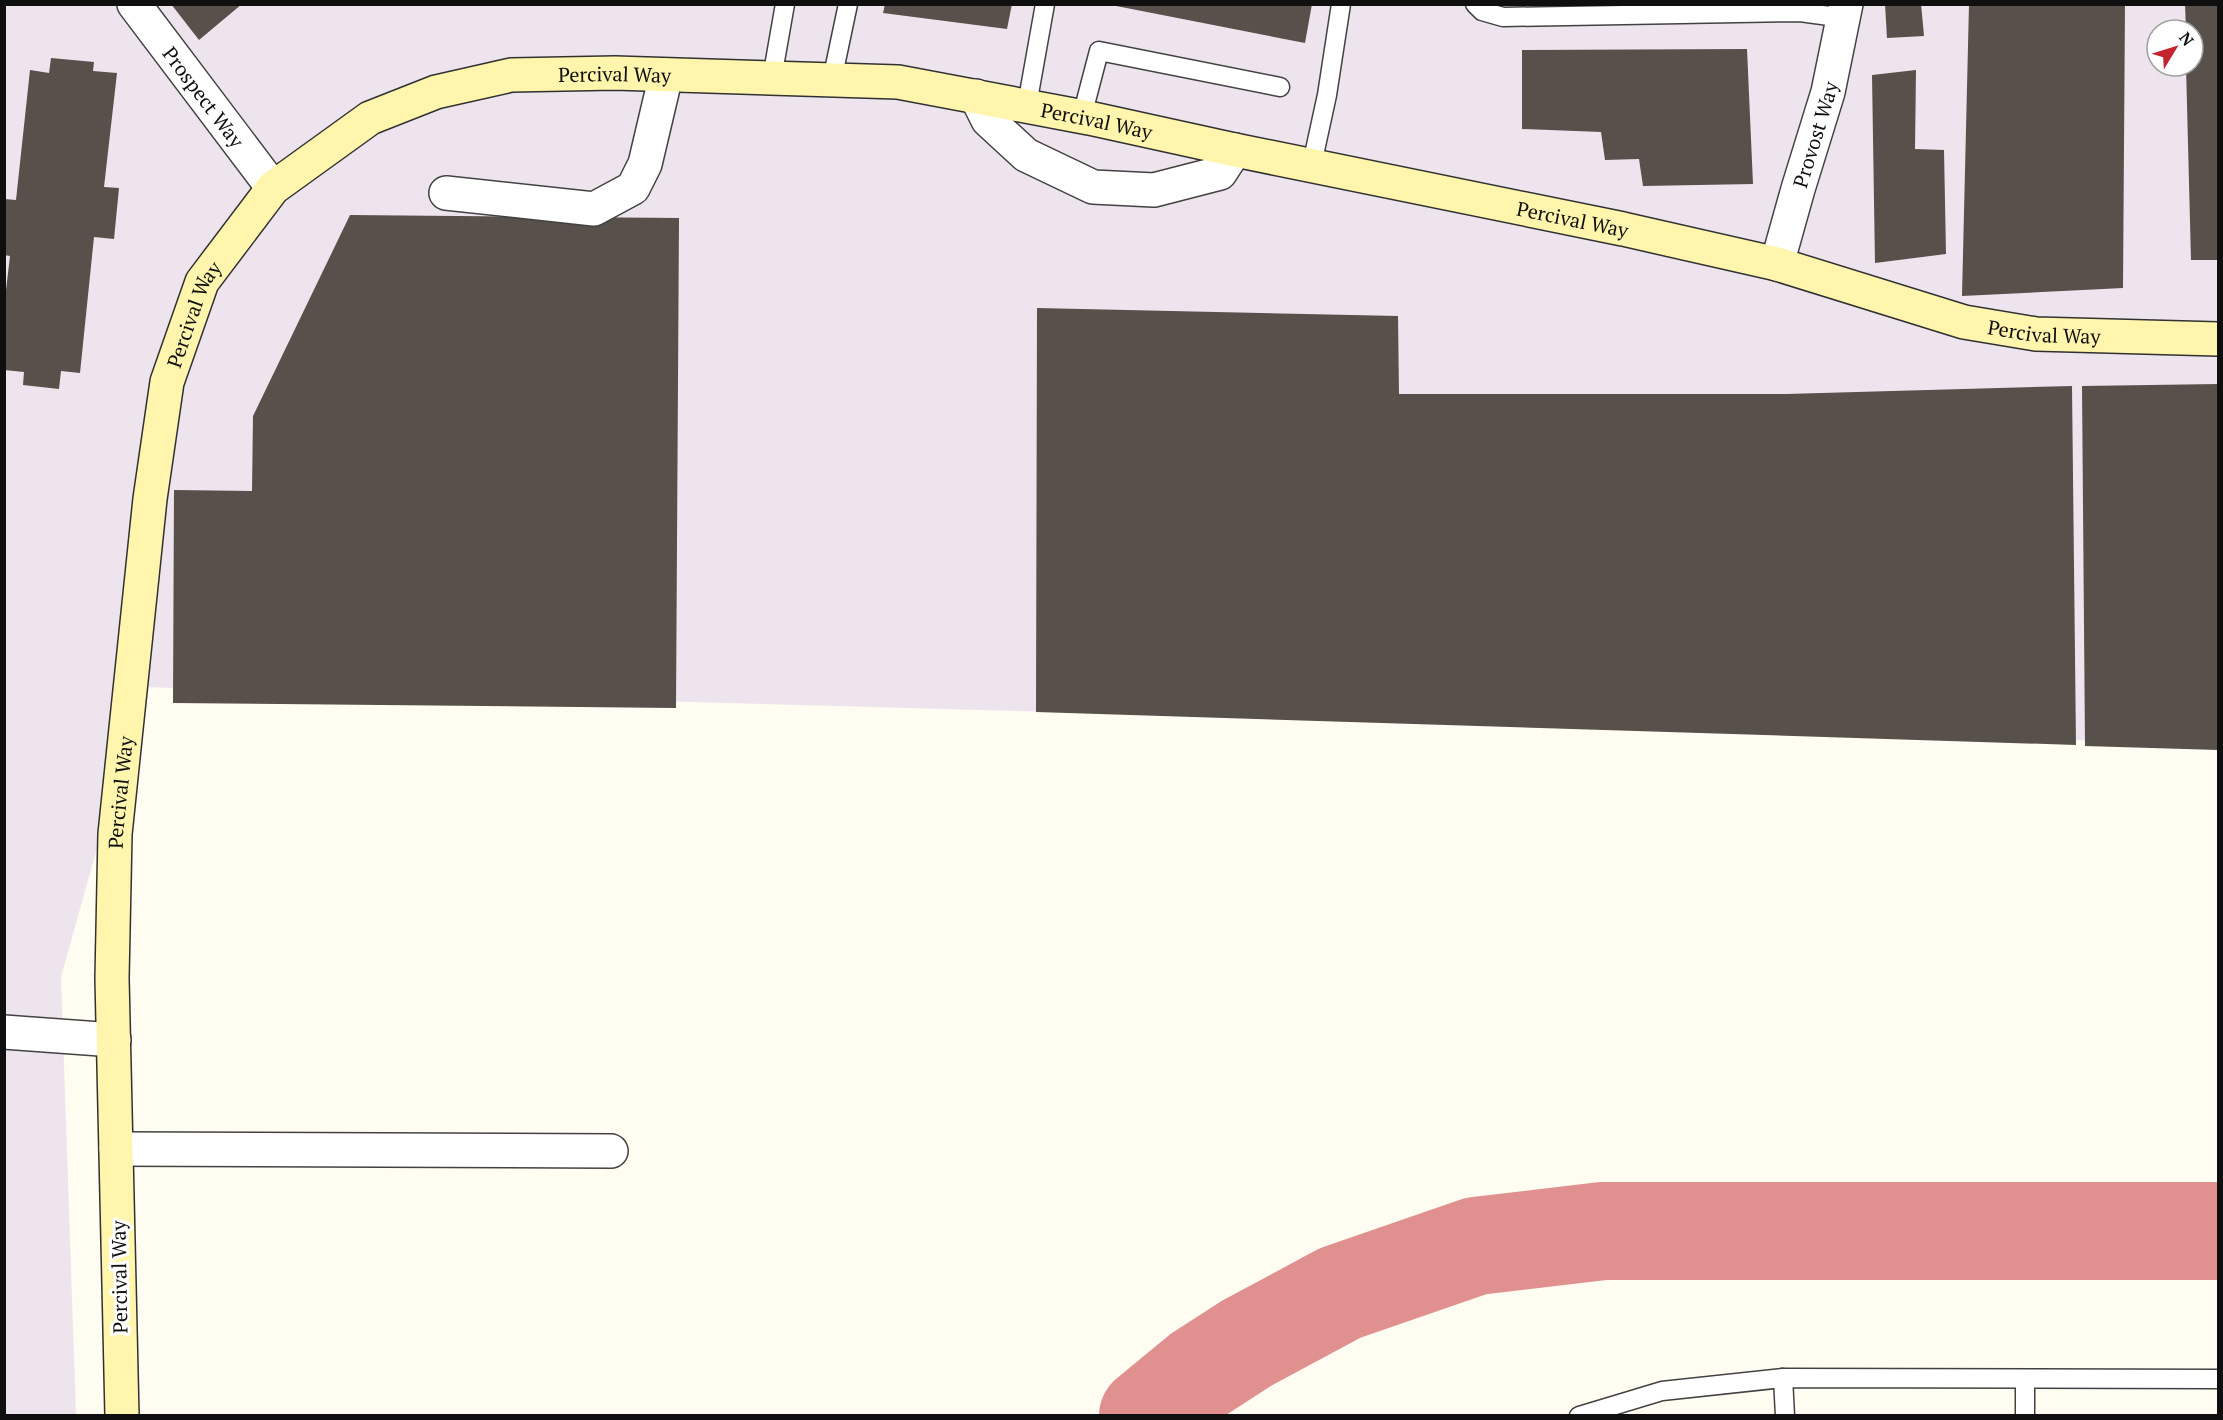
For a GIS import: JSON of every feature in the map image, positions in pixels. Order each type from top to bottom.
[{"type":"street","name":"Prospect Way","points":[[134,4],[273,188]]},
{"type":"street","name":"Provost Way","points":[[1777,264],[1797,189],[1828,92],[1845,11]]},
{"type":"street","name":"Percival Way","points":[[122,1416],[112,978],[115,834],[150,498],[167,382],[202,282],[273,188],[370,118],[436,92],[511,75],[615,73],[898,82],[1082,116],[1234,150],[1312,164],[1623,229],[1777,264],[1964,322],[2036,334],[2218,339]]},
{"type":"street","points":[[446,193],[594,209],[624,193],[633,188],[645,164],[666,75]]},
{"type":"street","points":[[976,96],[988,120],[1026,155],[1094,187],[1154,190],[1220,173],[1234,150]]},
{"type":"street","points":[[4,1032],[114,1040]]},
{"type":"street","points":[[116,1149],[611,1151]]},
{"type":"lane","points":[[772,78],[785,4]]},
{"type":"lane","points":[[832,80],[848,4]]},
{"type":"lane","points":[[1027,105],[1045,4]]},
{"type":"lane","points":[[1312,164],[1327,95],[1341,4]]},
{"type":"lane","points":[[1475,4],[1482,11],[1503,17],[1845,11]]},
{"type":"lane","points":[[1082,116],[1099,51],[1280,87]]},
{"type":"lane","points":[[1784,1378],[1785,1416]]},
{"type":"lane","points":[[1579,1416],[1662,1391],[1784,1378],[2218,1379]]},
{"type":"lane","points":[[2025,1380],[2025,1416]]},
{"type":"shaded area","points":[[5,5],[2218,5],[2218,744],[142,687],[61,977],[76,1415],[5,1416]]},
{"type":"building","points":[[171,4],[242,4],[199,40]]},
{"type":"building","points":[[885,4],[1012,4],[1007,29],[883,13]]},
{"type":"building","points":[[1106,4],[1312,4],[1305,43]]},
{"type":"building","points":[[1885,4],[1921,4],[1924,36],[1887,38]]},
{"type":"building","points":[[1969,4],[2125,4],[2123,288],[1962,296]]},
{"type":"building","points":[[2185,4],[2218,4],[2218,260],[2191,260],[2186,78],[2205,78],[2205,18],[2186,18]]},
{"type":"building","points":[[1747,49],[1753,184],[1643,186],[1639,159],[1605,160],[1601,132],[1522,129],[1522,50]]},
{"type":"building","points":[[51,58],[94,62],[93,71],[117,73],[104,187],[119,188],[114,239],[94,237],[80,373],[61,371],[59,389],[23,385],[24,372],[4,370],[4,307],[10,256],[4,255],[4,199],[16,200],[30,70],[49,73]]},
{"type":"building","points":[[1916,70],[1915,149],[1944,150],[1946,254],[1875,263],[1872,75]]},
{"type":"building","points":[[350,215],[679,218],[676,708],[173,703],[174,490],[252,491],[253,416]]},
{"type":"building","points":[[1037,308],[1398,316],[1399,394],[1786,394],[2072,386],[2076,745],[1036,712]]},
{"type":"building","points":[[2218,384],[2218,750],[2085,746],[2082,386]]},
{"type":"taxiway","points":[[1148,1416],[1199,1374],[1247,1343],[1340,1293],[1476,1246],[1603,1231],[2218,1231]]}]
